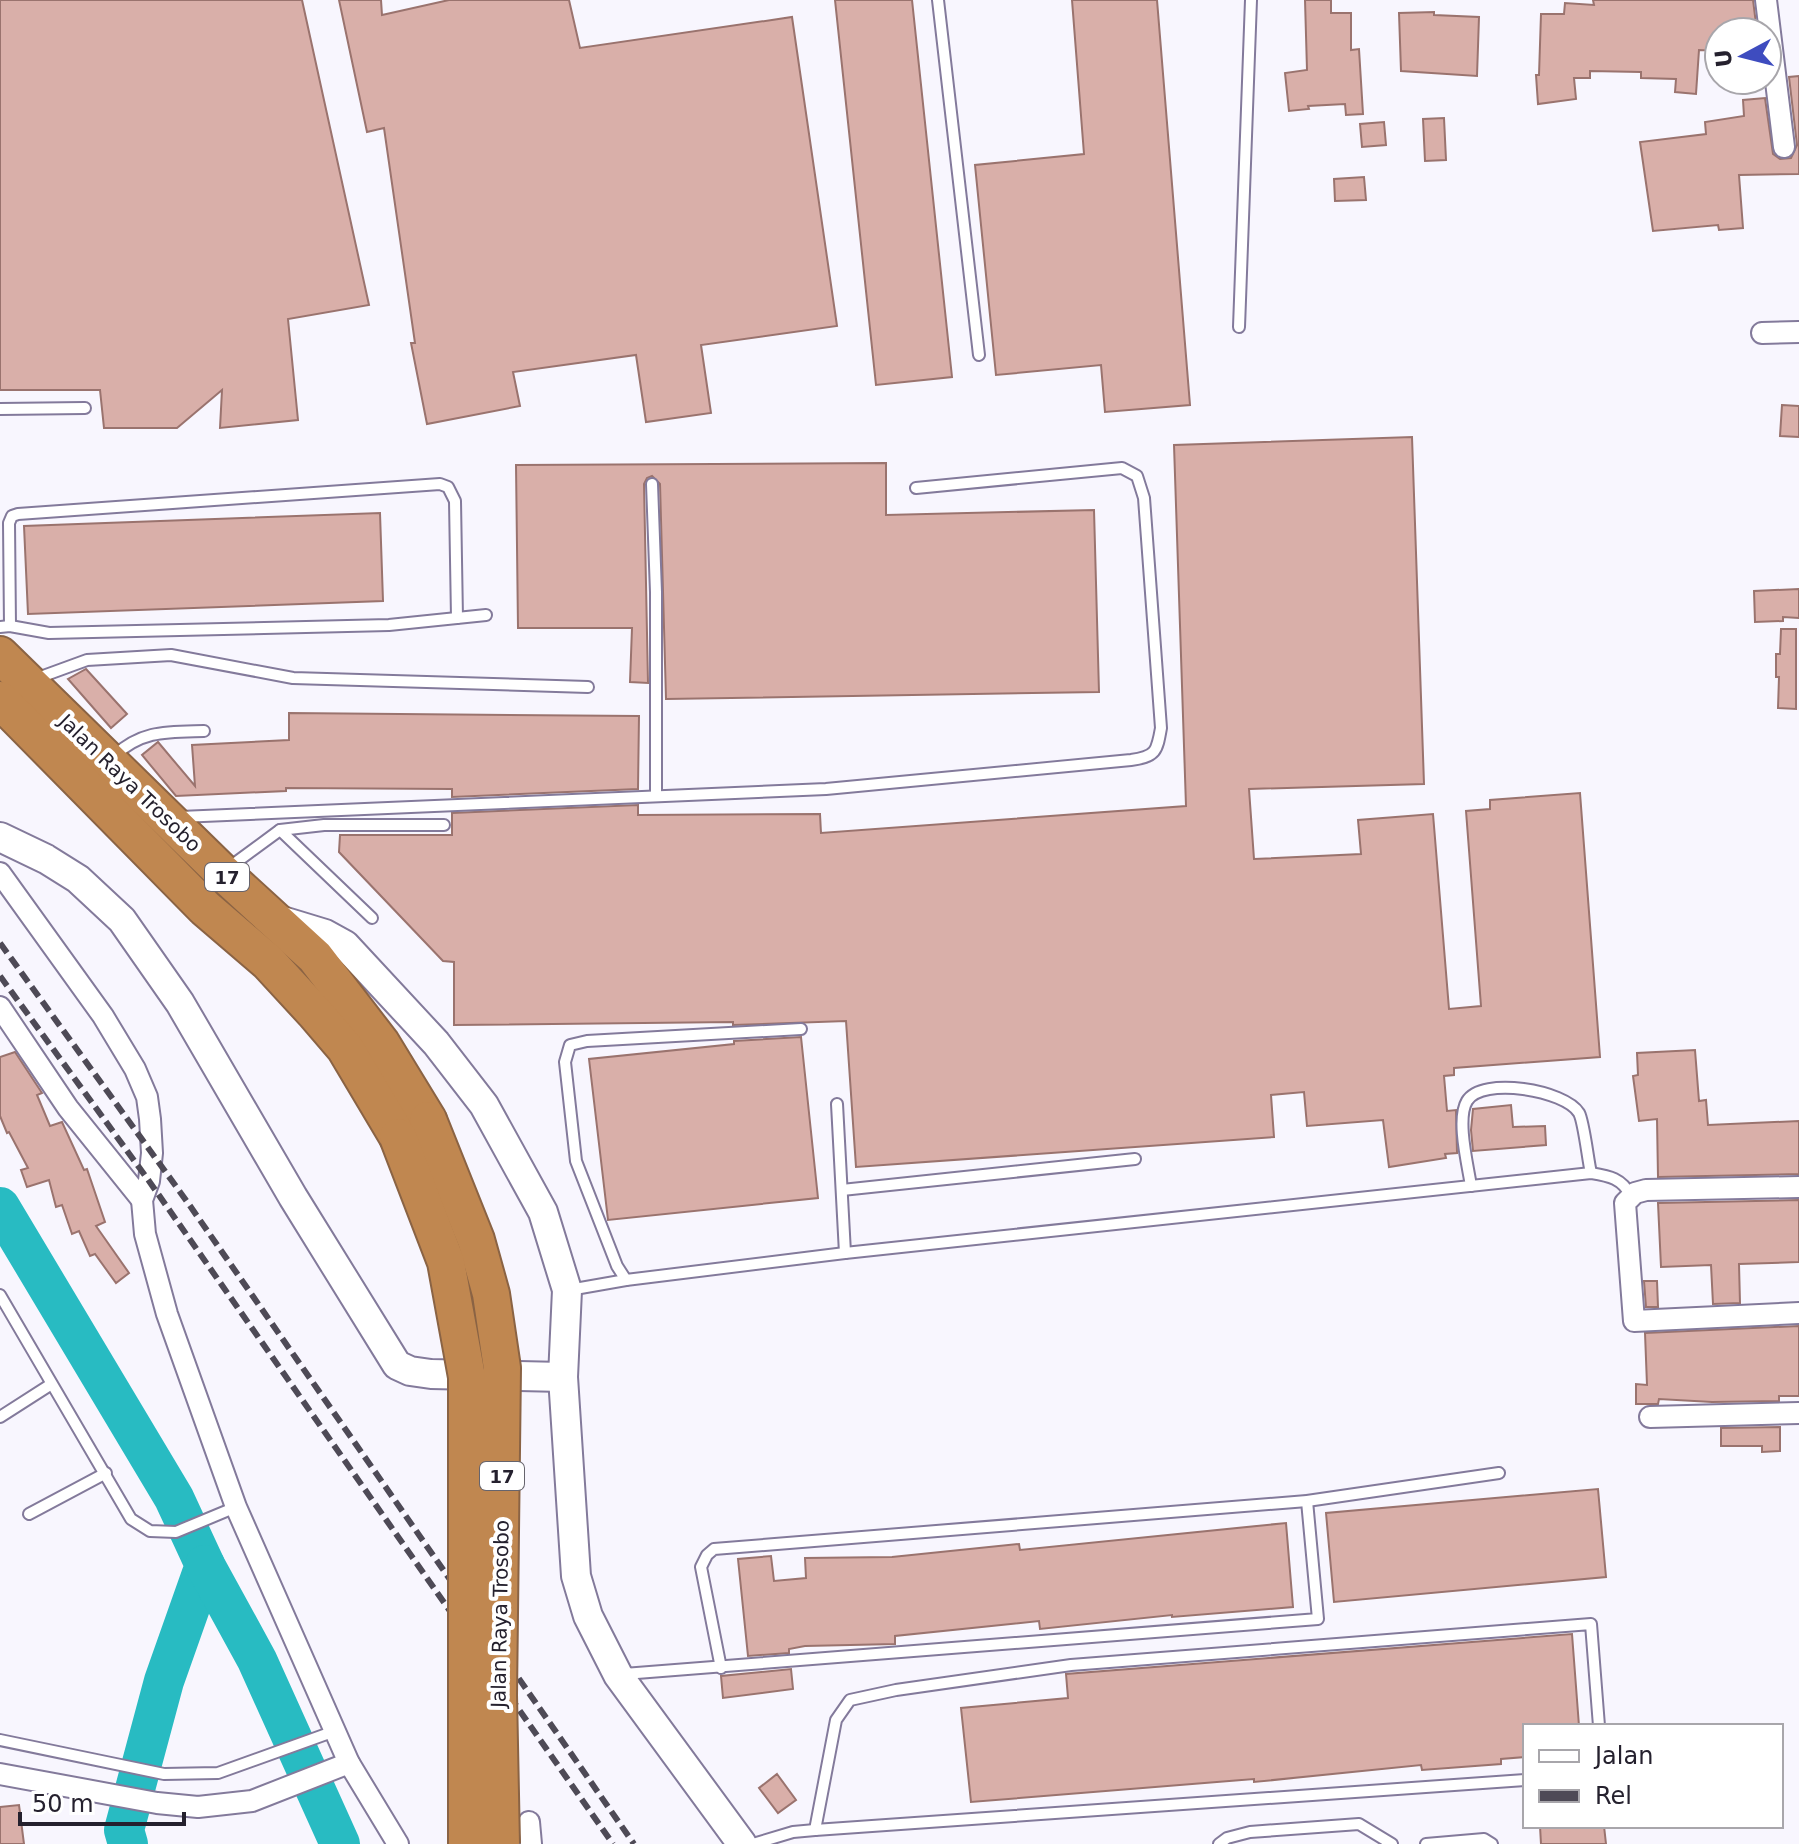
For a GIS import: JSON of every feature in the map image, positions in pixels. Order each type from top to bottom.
[{"type":"highway","name":"Jalan Raya Trosobo","points":[[3,636],[14,691],[205,908],[268,962],[345,1048],[413,1129],[476,1240],[491,1294],[501,1356],[503,1435],[498,1695],[501,1844]]},
{"type":"highway","name":"Jalan Raya Trosobo","points":[[14,691],[108,762],[315,957],[381,1043],[413,1129],[446,1262],[467,1377],[467,1844]]},
{"type":"street","points":[[1766,0],[1784,147]]},
{"type":"street","points":[[1762,333],[1799,332]]},
{"type":"street","points":[[0,837],[46,859],[78,879],[122,920],[180,1003],[293,1197],[397,1365],[410,1371],[431,1374],[563,1377]]},
{"type":"street","points":[[0,873],[103,1016],[135,1069],[147,1097],[151,1130],[149,1181],[142,1200],[145,1234],[155,1276],[231,1510],[349,1763],[398,1844]]},
{"type":"street","points":[[273,918],[325,934],[345,945],[436,1043],[484,1105],[543,1212],[567,1290],[563,1377],[576,1576],[588,1616],[618,1675],[742,1844]]},
{"type":"street","points":[[0,1007],[68,1108],[142,1200]]},
{"type":"street","points":[[1799,1187],[1646,1190],[1631,1196],[1625,1203],[1634,1321],[1799,1313]]},
{"type":"street","points":[[1650,1417],[1799,1413]]},
{"type":"street","points":[[0,1774],[157,1803],[198,1807],[252,1801],[349,1763]]},
{"type":"street","points":[[529,1822],[531,1844]]},
{"type":"lane","points":[[938,0],[979,355]]},
{"type":"lane","points":[[1239,327],[1251,0]]},
{"type":"lane","points":[[0,409],[85,408]]},
{"type":"lane","points":[[165,818],[826,789],[1131,760],[1147,758],[1154,753],[1161,728],[1144,498],[1137,476],[1122,468],[916,488]]},
{"type":"lane","points":[[457,618],[455,501],[448,487],[440,484],[18,514],[12,516],[9,523],[3,636],[389,625],[457,618],[486,615]]},
{"type":"lane","points":[[652,484],[656,592],[656,796]]},
{"type":"lane","points":[[14,691],[87,660],[171,655],[293,678],[588,687]]},
{"type":"lane","points":[[108,762],[129,742],[156,733],[204,731]]},
{"type":"lane","points":[[222,872],[280,830],[324,825],[444,825]]},
{"type":"lane","points":[[280,830],[372,918]]},
{"type":"lane","points":[[626,1280],[617,1266],[576,1161],[565,1062],[570,1045],[587,1041],[801,1029]]},
{"type":"lane","points":[[1471,1186],[1462,1125],[1466,1102],[1480,1090],[1509,1087],[1560,1097],[1579,1113],[1591,1173]]},
{"type":"lane","points":[[837,1104],[845,1253]]},
{"type":"lane","points":[[842,1190],[1135,1159]]},
{"type":"lane","points":[[567,1290],[845,1253],[1591,1173],[1611,1176],[1625,1185],[1631,1196]]},
{"type":"lane","points":[[0,1295],[131,1519],[150,1531],[176,1532],[231,1510]]},
{"type":"lane","points":[[0,1417],[50,1385]]},
{"type":"lane","points":[[29,1514],[106,1473]]},
{"type":"lane","points":[[721,1668],[701,1567],[714,1549],[1307,1501],[1499,1473]]},
{"type":"lane","points":[[618,1675],[1318,1619],[1307,1501]]},
{"type":"lane","points":[[815,1830],[836,1720],[850,1700],[896,1690],[1071,1665],[1591,1624],[1599,1724]]},
{"type":"lane","points":[[0,1740],[164,1774],[218,1773],[336,1731]]},
{"type":"lane","points":[[753,1844],[793,1832],[815,1830],[1523,1780]]},
{"type":"lane","points":[[1219,1844],[1227,1838],[1250,1832],[1359,1824],[1392,1844]]},
{"type":"lane","points":[[1426,1844],[1484,1839],[1492,1844]]},
{"type":"building","points":[[0,0],[302,0],[369,305],[288,319],[298,420],[220,428],[222,390],[177,428],[104,428],[100,390],[0,390]]},
{"type":"building","points":[[339,0],[381,0],[382,15],[449,0],[569,0],[580,48],[792,17],[837,326],[701,345],[711,413],[646,422],[636,355],[513,372],[520,406],[427,424],[411,343],[415,343],[384,128],[367,132]]},
{"type":"building","points":[[835,0],[912,0],[952,377],[876,385]]},
{"type":"building","points":[[1072,0],[1157,0],[1190,405],[1105,412],[1101,365],[996,375],[975,165],[1084,154]]},
{"type":"building","points":[[1305,0],[1331,0],[1331,13],[1351,13],[1351,50],[1359,49],[1363,114],[1346,115],[1345,104],[1308,106],[1309,109],[1289,111],[1285,73],[1307,70]]},
{"type":"building","points":[[1593,0],[1753,0],[1755,16],[1703,16],[1703,50],[1699,50],[1696,94],[1675,92],[1676,79],[1641,78],[1641,72],[1590,71],[1590,78],[1574,78],[1576,99],[1538,104],[1536,75],[1539,75],[1541,14],[1564,14],[1565,3],[1594,5]]},
{"type":"building","points":[[1434,12],[1434,15],[1479,17],[1477,76],[1401,71],[1399,13]]},
{"type":"building","points":[[1799,76],[1799,174],[1739,175],[1743,228],[1719,230],[1718,225],[1653,231],[1640,142],[1706,134],[1705,122],[1744,116],[1743,100],[1765,98],[1773,154],[1780,159],[1791,158],[1797,145],[1789,77]]},
{"type":"building","points":[[1444,118],[1446,160],[1425,161],[1423,119]]},
{"type":"building","points":[[1384,122],[1386,145],[1362,147],[1360,124]]},
{"type":"building","points":[[1364,177],[1366,200],[1335,201],[1334,179]]},
{"type":"building","points":[[1782,405],[1799,406],[1799,437],[1780,436]]},
{"type":"building","points":[[1412,437],[1424,784],[1249,789],[1254,859],[1361,854],[1358,820],[1433,814],[1449,1009],[1481,1006],[1466,811],[1490,809],[1490,800],[1580,793],[1600,1057],[1454,1068],[1454,1075],[1444,1076],[1447,1111],[1456,1110],[1457,1153],[1445,1154],[1446,1158],[1389,1167],[1383,1120],[1307,1126],[1304,1092],[1271,1095],[1274,1137],[856,1167],[846,1021],[733,1025],[733,1022],[454,1025],[454,962],[443,961],[339,852],[340,835],[452,835],[452,813],[638,805],[638,815],[820,814],[821,833],[1186,806],[1174,445]]},
{"type":"building","points":[[886,463],[886,515],[1094,510],[1099,692],[666,699],[660,484],[652,476],[644,484],[648,683],[630,682],[632,628],[518,628],[516,465]]},
{"type":"building","points":[[380,513],[383,601],[28,614],[24,526]]},
{"type":"building","points":[[1799,589],[1799,618],[1783,617],[1783,621],[1755,622],[1754,591]]},
{"type":"building","points":[[1781,629],[1796,629],[1796,709],[1778,708],[1776,654],[1780,654]]},
{"type":"building","points":[[86,669],[127,714],[111,728],[68,679]]},
{"type":"building","points":[[289,713],[639,716],[638,789],[452,797],[452,789],[286,788],[286,791],[176,796],[142,755],[158,742],[195,786],[192,745],[289,740]]},
{"type":"building","points":[[801,1037],[818,1198],[608,1220],[589,1059],[734,1044],[734,1041]]},
{"type":"building","points":[[1695,1050],[1699,1101],[1706,1100],[1708,1125],[1799,1121],[1799,1174],[1658,1177],[1657,1119],[1639,1121],[1633,1076],[1638,1075],[1637,1053]]},
{"type":"building","points":[[15,1052],[42,1093],[37,1095],[50,1126],[62,1122],[84,1170],[87,1169],[105,1222],[96,1226],[129,1273],[116,1283],[95,1254],[90,1256],[79,1231],[72,1234],[62,1205],[56,1207],[49,1180],[27,1187],[21,1170],[28,1168],[0,1116],[0,1057]]},
{"type":"building","points":[[1511,1105],[1513,1127],[1545,1126],[1546,1145],[1473,1151],[1473,1109]]},
{"type":"building","points":[[1799,1200],[1799,1262],[1739,1264],[1740,1303],[1713,1304],[1711,1265],[1661,1267],[1658,1203]]},
{"type":"building","points":[[1644,1281],[1657,1281],[1658,1307],[1646,1307]]},
{"type":"building","points":[[1799,1326],[1799,1396],[1779,1396],[1779,1401],[1659,1399],[1658,1404],[1636,1404],[1636,1384],[1647,1385],[1645,1333]]},
{"type":"building","points":[[1780,1427],[1780,1451],[1762,1452],[1762,1446],[1721,1446],[1721,1428]]},
{"type":"building","points":[[1598,1489],[1606,1577],[1334,1602],[1326,1513]]},
{"type":"building","points":[[1286,1523],[1293,1607],[1172,1615],[1040,1629],[1039,1621],[895,1636],[895,1644],[805,1646],[789,1649],[789,1653],[748,1656],[738,1559],[771,1556],[774,1581],[806,1578],[805,1558],[892,1557],[1019,1544],[1020,1550]]},
{"type":"building","points":[[1572,1634],[1579,1724],[1523,1724],[1523,1757],[1501,1759],[1501,1764],[1422,1770],[1421,1765],[1254,1782],[1254,1779],[971,1802],[961,1708],[1068,1698],[1066,1674]]},
{"type":"building","points":[[791,1669],[793,1689],[723,1698],[721,1676]]},
{"type":"building","points":[[777,1774],[796,1800],[778,1813],[759,1788]]},
{"type":"building","points":[[19,1805],[24,1844],[0,1844],[0,1807]]},
{"type":"building","points":[[1540,1828],[1604,1828],[1606,1844],[1541,1844]]},
{"type":"waterway","points":[[0,1207],[174,1498],[205,1565],[164,1681],[124,1830],[128,1844]]},
{"type":"waterway","points":[[205,1565],[257,1660],[340,1844]]},
{"type":"railway","points":[[0,943],[188,1203],[634,1844]]},
{"type":"railway","points":[[0,976],[149,1181],[613,1844]]}]
